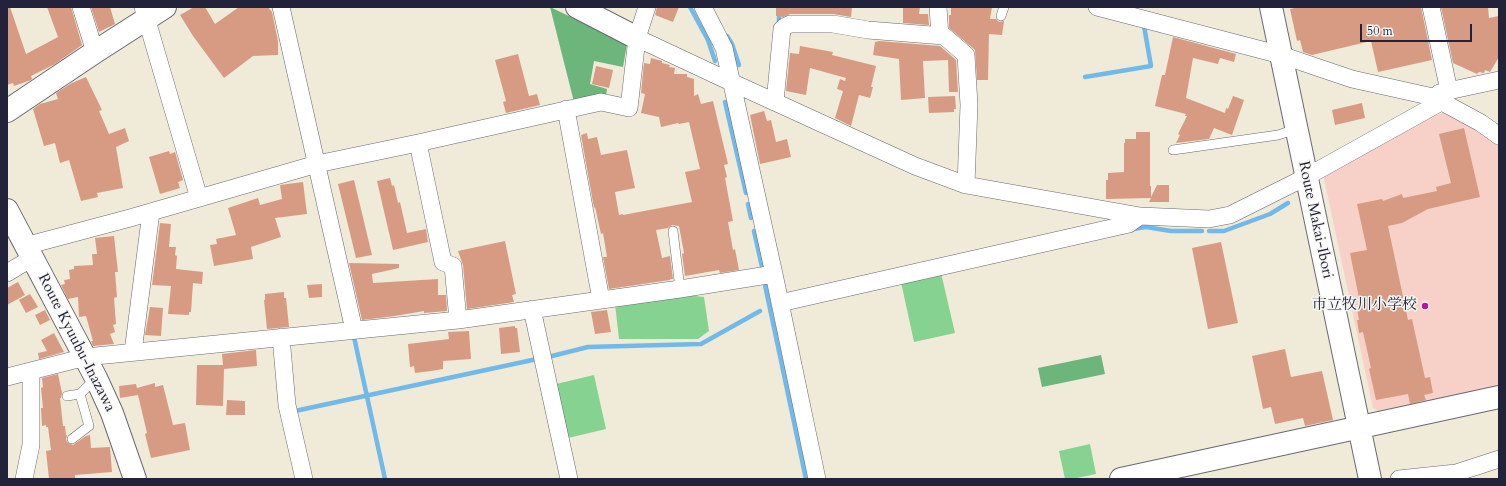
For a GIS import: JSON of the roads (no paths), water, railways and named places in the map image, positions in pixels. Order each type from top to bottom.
[{"type":"main road","points":[[7,111],[95,52],[145,13],[165,7]]},
{"type":"main road","points":[[577,7],[637,38]]},
{"type":"main road","name":"Route Makai-Ibori","points":[[1271,7],[1370,479]]},
{"type":"main road","name":"Route Kyuubu-Inazawa","points":[[7,210],[96,378],[112,413],[134,479]]},
{"type":"main road","points":[[1121,479],[1358,426],[1499,397]]},
{"type":"street","points":[[81,7],[95,52]]},
{"type":"street","points":[[281,7],[354,330]]},
{"type":"street","points":[[7,273],[29,252],[151,212],[316,164],[601,102],[629,108],[637,38],[647,7]]},
{"type":"street","points":[[703,7],[724,48],[774,274],[817,479]]},
{"type":"street","points":[[938,7],[940,36]]},
{"type":"street","points":[[1097,7],[1281,55],[1352,79],[1439,96],[1499,136]]},
{"type":"street","points":[[1431,7],[1439,96]]},
{"type":"street","points":[[145,13],[199,198]]},
{"type":"street","points":[[775,102],[782,29],[790,24],[833,24],[868,30],[944,36],[966,55],[969,105],[966,185]]},
{"type":"street","points":[[637,38],[916,166],[966,185],[1140,216],[1209,219],[1230,215],[1306,177],[1439,96],[1499,80]]},
{"type":"street","points":[[566,109],[601,300]]},
{"type":"street","points":[[418,143],[443,262],[453,266],[458,320]]},
{"type":"street","points":[[133,352],[151,212]]},
{"type":"street","points":[[780,303],[1129,224],[1140,216]]},
{"type":"street","points":[[7,377],[86,357],[458,320],[680,289],[774,274]]},
{"type":"street","points":[[532,309],[569,479]]},
{"type":"street","points":[[281,338],[287,405],[304,479]]},
{"type":"street","points":[[24,479],[31,445],[31,371]]},
{"type":"street","points":[[1399,479],[1456,472],[1499,459]]},
{"type":"lane","points":[[1001,16],[1004,7]]},
{"type":"lane","points":[[1173,150],[1278,134],[1296,129]]},
{"type":"lane","points":[[673,231],[680,289]]},
{"type":"lane","points":[[67,396],[80,394],[96,378]]},
{"type":"lane","points":[[72,439],[89,426],[80,394]]},
{"type":"waterway","points":[[690,7],[708,40],[715,61]]},
{"type":"waterway","points":[[779,17],[779,25]]},
{"type":"waterway","points":[[1085,77],[1151,66],[1144,26]]},
{"type":"waterway","points":[[727,36],[732,44],[739,65]]},
{"type":"waterway","points":[[725,102],[746,193]]},
{"type":"waterway","points":[[1209,231],[1224,231],[1270,214],[1288,203]]},
{"type":"waterway","points":[[748,204],[751,218]]},
{"type":"waterway","points":[[1133,229],[1146,227],[1171,231],[1202,231]]},
{"type":"waterway","points":[[754,231],[762,267]]},
{"type":"waterway","points":[[765,285],[806,479]]},
{"type":"waterway","points":[[548,357],[588,347],[701,344],[760,311]]},
{"type":"waterway","points":[[354,337],[385,479]]},
{"type":"waterway","points":[[296,415],[295,411],[537,359]]},
{"type":"place","name":"市立牧川小学校","points":[[1425,306]]}]
